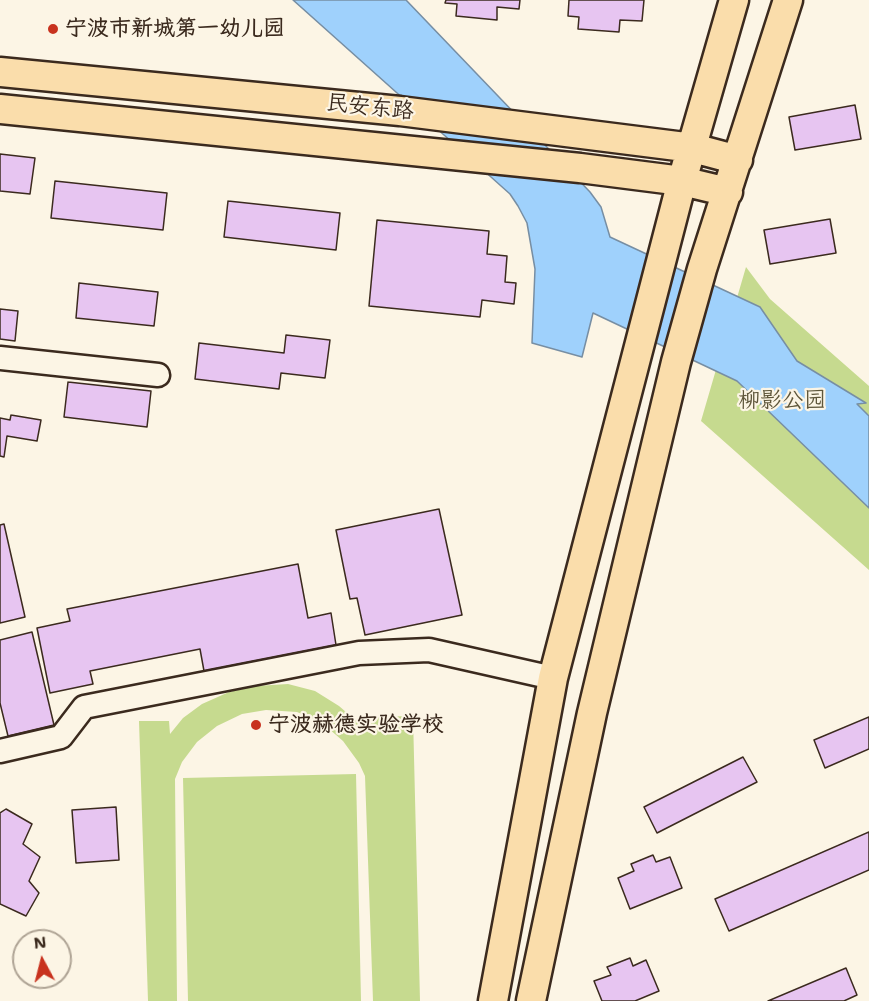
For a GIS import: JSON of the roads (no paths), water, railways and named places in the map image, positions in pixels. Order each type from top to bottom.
[{"type":"main road","points":[[493,1001],[553,678],[682,181],[734,0]]},
{"type":"main road","points":[[531,1001],[592,713],[676,362],[702,269],[788,0]]},
{"type":"main road","name":"民安东路","points":[[0,72],[400,111],[693,148],[738,160]]},
{"type":"main road","name":"民安东路","points":[[0,109],[580,168],[682,181],[728,192]]},
{"type":"lane","points":[[0,358],[158,375]]},
{"type":"lane","points":[[0,751],[61,737],[84,707],[359,653],[429,650],[553,678]]},
{"type":"water","points":[[293,0],[406,0],[590,192],[601,207],[610,237],[760,307],[797,361],[866,403],[857,404],[869,416],[869,508],[737,381],[593,313],[582,357],[532,343],[535,269],[527,223],[510,194]]},
{"type":"place","name":"宁波市新城第一幼儿园","points":[[53,29]]},
{"type":"place","name":"宁波赫德实验学校","points":[[256,725]]},
{"type":"park label","name":"柳影公园","points":[[782,401]]}]
